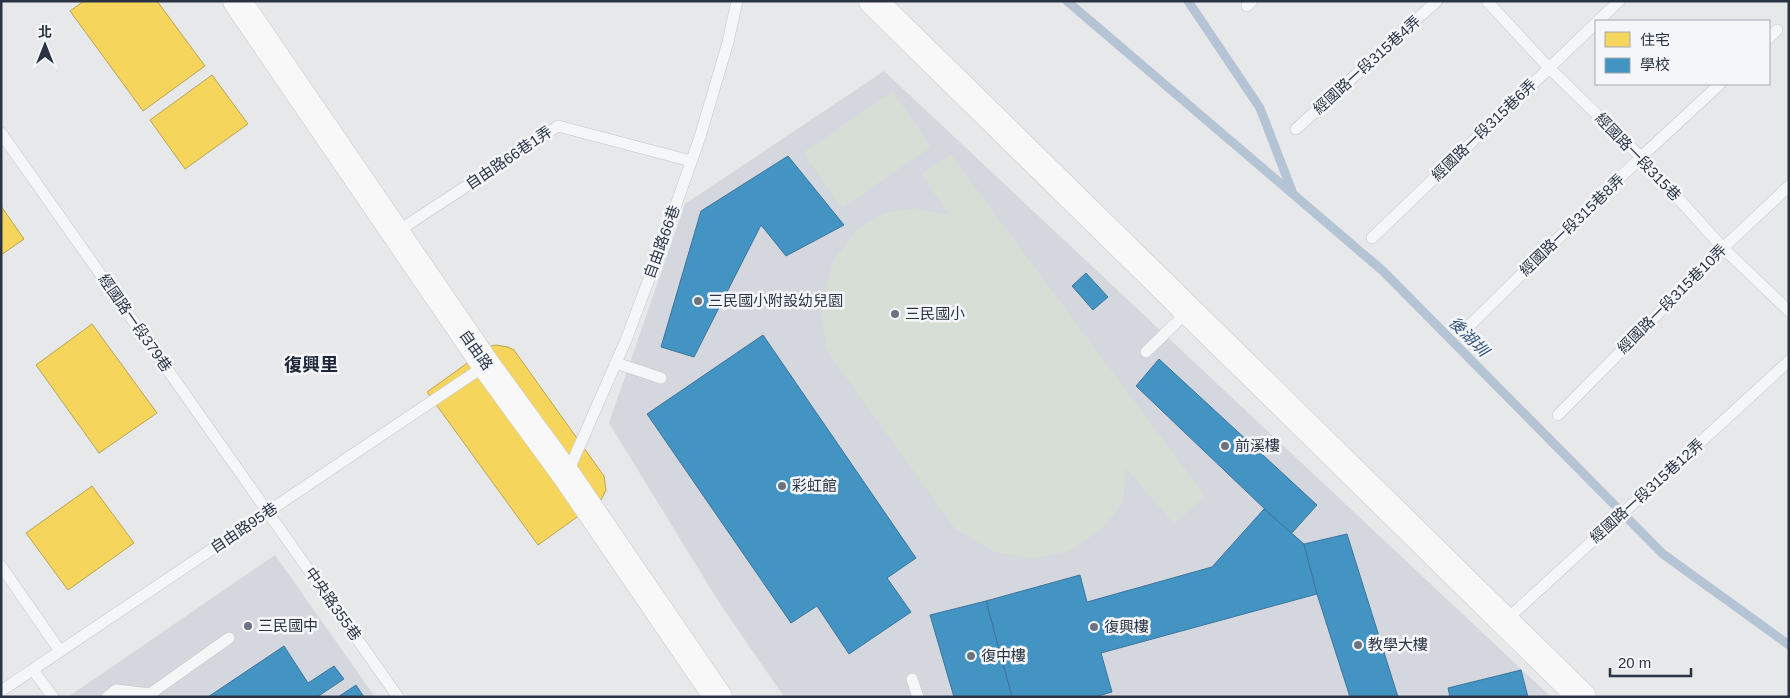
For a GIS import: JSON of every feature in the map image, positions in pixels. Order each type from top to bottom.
[{"type":"street","name":"自由路","points":[[237,1],[486,365],[567,476],[718,697]]},
{"type":"street","points":[[873,1],[1582,697]]},
{"type":"lane","name":"自由路66巷","points":[[567,476],[630,331],[691,161],[728,42],[737,1]]},
{"type":"lane","name":"經國路一段315巷4弄","points":[[1296,129],[1437,1]]},
{"type":"lane","name":"經國路一段315巷","points":[[1487,1],[1549,68],[1641,157],[1723,248],[1789,311]]},
{"type":"lane","name":"經國路一段315巷6弄","points":[[1599,20],[1619,1]]},
{"type":"lane","name":"經國路一段315巷6弄","points":[[1372,238],[1595,24]]},
{"type":"lane","name":"經國路一段315巷8弄","points":[[1469,326],[1641,157],[1719,85]]},
{"type":"lane","name":"自由路66巷1弄","points":[[395,233],[558,126],[691,161]]},
{"type":"lane","name":"經國路一段379巷","points":[[1,134],[268,512]]},
{"type":"lane","name":"經國路一段315巷10弄","points":[[1558,415],[1723,248],[1789,186]]},
{"type":"lane","points":[[1146,352],[1188,310]]},
{"type":"lane","name":"經國路一段315巷12弄","points":[[1505,621],[1789,361]]},
{"type":"lane","points":[[616,363],[661,378]]},
{"type":"lane","name":"自由路95巷","points":[[1,691],[486,365]]},
{"type":"lane","name":"中央路355巷","points":[[268,512],[398,697]]},
{"type":"lane","points":[[1,566],[60,652]]},
{"type":"lane","points":[[107,697],[116,690],[150,694],[229,638]]},
{"type":"lane","points":[[33,670],[52,697]]},
{"type":"lane","points":[[912,679],[918,697]]},
{"type":"shaded area","name":"三民國小","points":[[884,71],[1551,697],[784,697],[717,599],[609,423],[685,204]]},
{"type":"shaded area","points":[[893,91],[931,147],[842,208],[803,153]]},
{"type":"shaded area","points":[[951,155],[1205,496],[1174,524],[1126,468],[1123,502],[1103,528],[1070,551],[1031,559],[995,552],[955,529],[826,349],[821,306],[833,261],[858,229],[884,213],[915,208],[949,215],[921,174]]},
{"type":"shaded area","name":"三民國中","points":[[275,555],[375,697],[68,697]]},
{"type":"building: 住宅","points":[[84,1],[157,1],[205,66],[143,111],[70,11]]},
{"type":"building: 住宅","points":[[212,75],[248,124],[185,169],[150,120]]},
{"type":"building: 住宅","points":[[1,206],[24,239],[1,255]]},
{"type":"building: 住宅","points":[[92,324],[157,413],[99,453],[36,365]]},
{"type":"building: 住宅","points":[[496,345],[514,350],[604,476],[606,490],[601,500],[538,545],[427,392],[491,346]]},
{"type":"building: 住宅","points":[[92,486],[134,543],[68,590],[26,533]]},
{"type":"building: 學校","name":"三民國小附設幼兒園","points":[[788,156],[844,225],[786,256],[761,225],[694,357],[661,347],[701,211]]},
{"type":"building: 學校","points":[[1086,273],[1108,297],[1093,310],[1072,286]]},
{"type":"building: 學校","name":"彩虹館","points":[[763,335],[916,558],[887,578],[911,612],[849,654],[817,606],[791,623],[647,414]]},
{"type":"building: 學校","name":"前溪樓","points":[[1159,359],[1317,505],[1291,534],[1136,386]]},
{"type":"building: 學校","name":"復興樓","points":[[1264,509],[1304,544],[1317,594],[1101,653],[1112,692],[1094,697],[1012,697],[986,601],[1080,575],[1087,602],[1212,567]]},
{"type":"building: 學校","name":"教學大樓","points":[[1347,534],[1398,697],[1350,697],[1317,594],[1304,544]]},
{"type":"building: 學校","name":"復中樓","points":[[986,601],[1012,697],[954,697],[930,615]]},
{"type":"building: 學校","points":[[284,646],[308,683],[334,666],[344,679],[317,697],[208,697]]},
{"type":"building: 學校","points":[[1521,670],[1528,697],[1450,697],[1448,688]]},
{"type":"building: 學校","points":[[356,685],[364,697],[338,697]]},
{"type":"waterway","name":"後湖圳","points":[[1067,1],[1383,271],[1663,554],[1789,645]]},
{"type":"waterway","name":"後湖圳","points":[[1188,1],[1260,108],[1292,191]]},
{"type":"place","name":"三民國小附設幼兒園","points":[[698,301]]},
{"type":"place","name":"三民國小","points":[[895,314]]},
{"type":"place","name":"前溪樓","points":[[1225,446]]},
{"type":"place","name":"彩虹館","points":[[782,486]]},
{"type":"place","name":"三民國中","points":[[248,626]]},
{"type":"place","name":"復興樓","points":[[1094,627]]},
{"type":"place","name":"教學大樓","points":[[1358,645]]},
{"type":"place","name":"復中樓","points":[[971,656]]},
{"type":"district","name":"復興里","points":[[311,365]]}]
